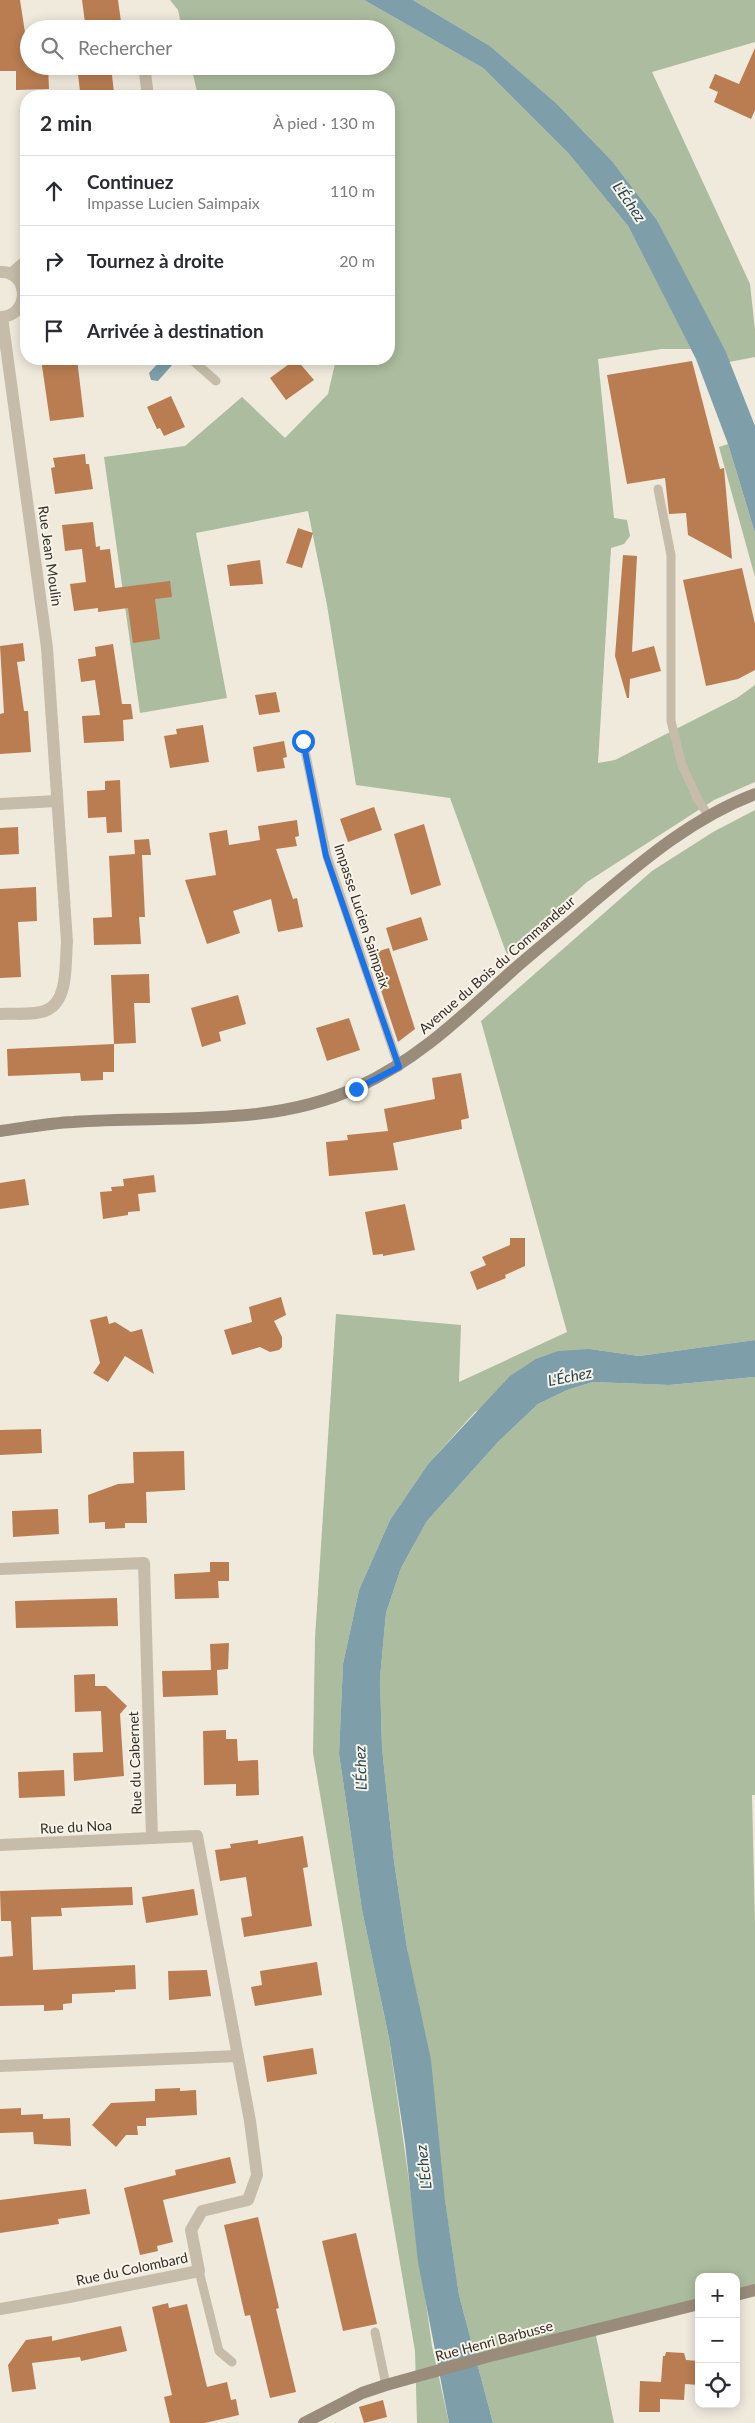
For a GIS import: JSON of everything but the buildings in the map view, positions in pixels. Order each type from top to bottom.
[{"type":"main road","name":"Avenue du Bois du Commandeur","points":[[0,1131],[71,1122],[277,1112],[311,1104],[356,1089],[399,1067],[459,1021],[512,971],[658,849],[709,816],[755,794]]},
{"type":"main road","points":[[740,2294],[755,2290]]},
{"type":"main road","name":"Rue Henri Barbusse","points":[[304,2423],[362,2393],[386,2385],[490,2356],[695,2305]]},
{"type":"street","points":[[145,75],[147,90]]},
{"type":"street","name":"Rue Jean Moulin","points":[[20,264],[5,273],[20,283]]},
{"type":"street","name":"Rue Jean Moulin","points":[[0,1014],[45,1011],[52,1007],[63,988],[67,942],[47,648],[1,317],[13,314],[20,307]]},
{"type":"street","points":[[0,804],[57,801]]},
{"type":"street","name":"Rue du Cabernet","points":[[0,1569],[144,1563],[152,1838]]},
{"type":"street","points":[[0,2066],[238,2056],[197,1836],[152,1838]]},
{"type":"street","name":"Rue du Noa","points":[[0,1845],[152,1838]]},
{"type":"street","name":"Rue du Colombard","points":[[0,2309],[199,2271],[192,2230],[202,2211],[248,2200],[257,2175],[250,2121],[238,2056]]},
{"type":"lane","points":[[199,365],[216,381]]},
{"type":"lane","points":[[658,489],[671,555],[671,721],[682,765],[698,800],[709,816]]},
{"type":"lane","name":"Impasse Lucien Saimpaix","points":[[303,741],[326,856],[399,1067]]},
{"type":"lane","points":[[199,2271],[219,2351],[232,2362]]},
{"type":"lane","points":[[375,2332],[386,2385]]},
{"type":"green space","points":[[170,0],[364,0],[483,68],[569,154],[628,226],[691,349],[661,349],[598,359],[614,518],[627,520],[630,536],[624,544],[611,548],[598,763],[615,760],[737,698],[755,685],[755,782],[714,800],[587,882],[507,955],[450,798],[356,785],[327,605],[308,511],[196,533],[227,698],[140,713],[104,457],[185,446],[242,397],[285,438],[328,394],[335,365],[395,365],[395,90],[197,90],[193,75],[395,75],[395,20],[180,20],[178,10]]},
{"type":"green space","points":[[413,0],[755,0],[755,42],[652,72],[750,284],[755,330],[755,357],[729,362],[657,220],[612,161],[556,103],[490,46]]},
{"type":"green space","points":[[728,444],[755,533],[755,577],[719,447]]},
{"type":"green space","points":[[755,810],[755,1340],[639,1356],[590,1349],[475,1412],[428,1464],[390,1520],[359,1590],[343,1664],[339,1754],[362,1910],[389,2038],[432,2346],[449,2423],[417,2423],[415,2351],[313,1753],[315,1638],[336,1314],[461,1325],[459,1382],[567,1332],[481,1021],[652,871],[713,832]]},
{"type":"green space","points":[[755,1377],[755,1795],[752,1795],[755,1925],[755,2286],[740,2289],[740,2273],[695,2273],[695,2301],[594,2326],[614,2423],[493,2423],[459,2295],[394,1861],[382,1748],[380,1678],[386,1613],[401,1568],[427,1521],[498,1442],[538,1404],[567,1390],[593,1382],[669,1385]]},
{"type":"water","name":"L'Échez","points":[[364,0],[413,0],[490,46],[556,103],[612,161],[657,220],[725,350],[755,426],[755,533],[728,444],[696,359],[628,226],[569,154],[483,68]]},
{"type":"water","points":[[156,365],[172,365],[158,381],[151,380],[149,373]]},
{"type":"water","name":"L'Échez","points":[[755,1340],[755,1377],[669,1385],[593,1382],[567,1390],[538,1404],[498,1442],[427,1521],[401,1568],[386,1613],[380,1678],[382,1748],[394,1861],[407,1948],[431,2060],[445,2200],[459,2295],[493,2423],[449,2423],[418,2262],[405,2143],[389,2038],[362,1910],[339,1754],[343,1664],[359,1590],[390,1520],[428,1464],[510,1376],[536,1359],[558,1351],[590,1349],[639,1356]]},
{"type":"route","points":[[303,741],[326,856],[399,1067],[356,1089]]}]
